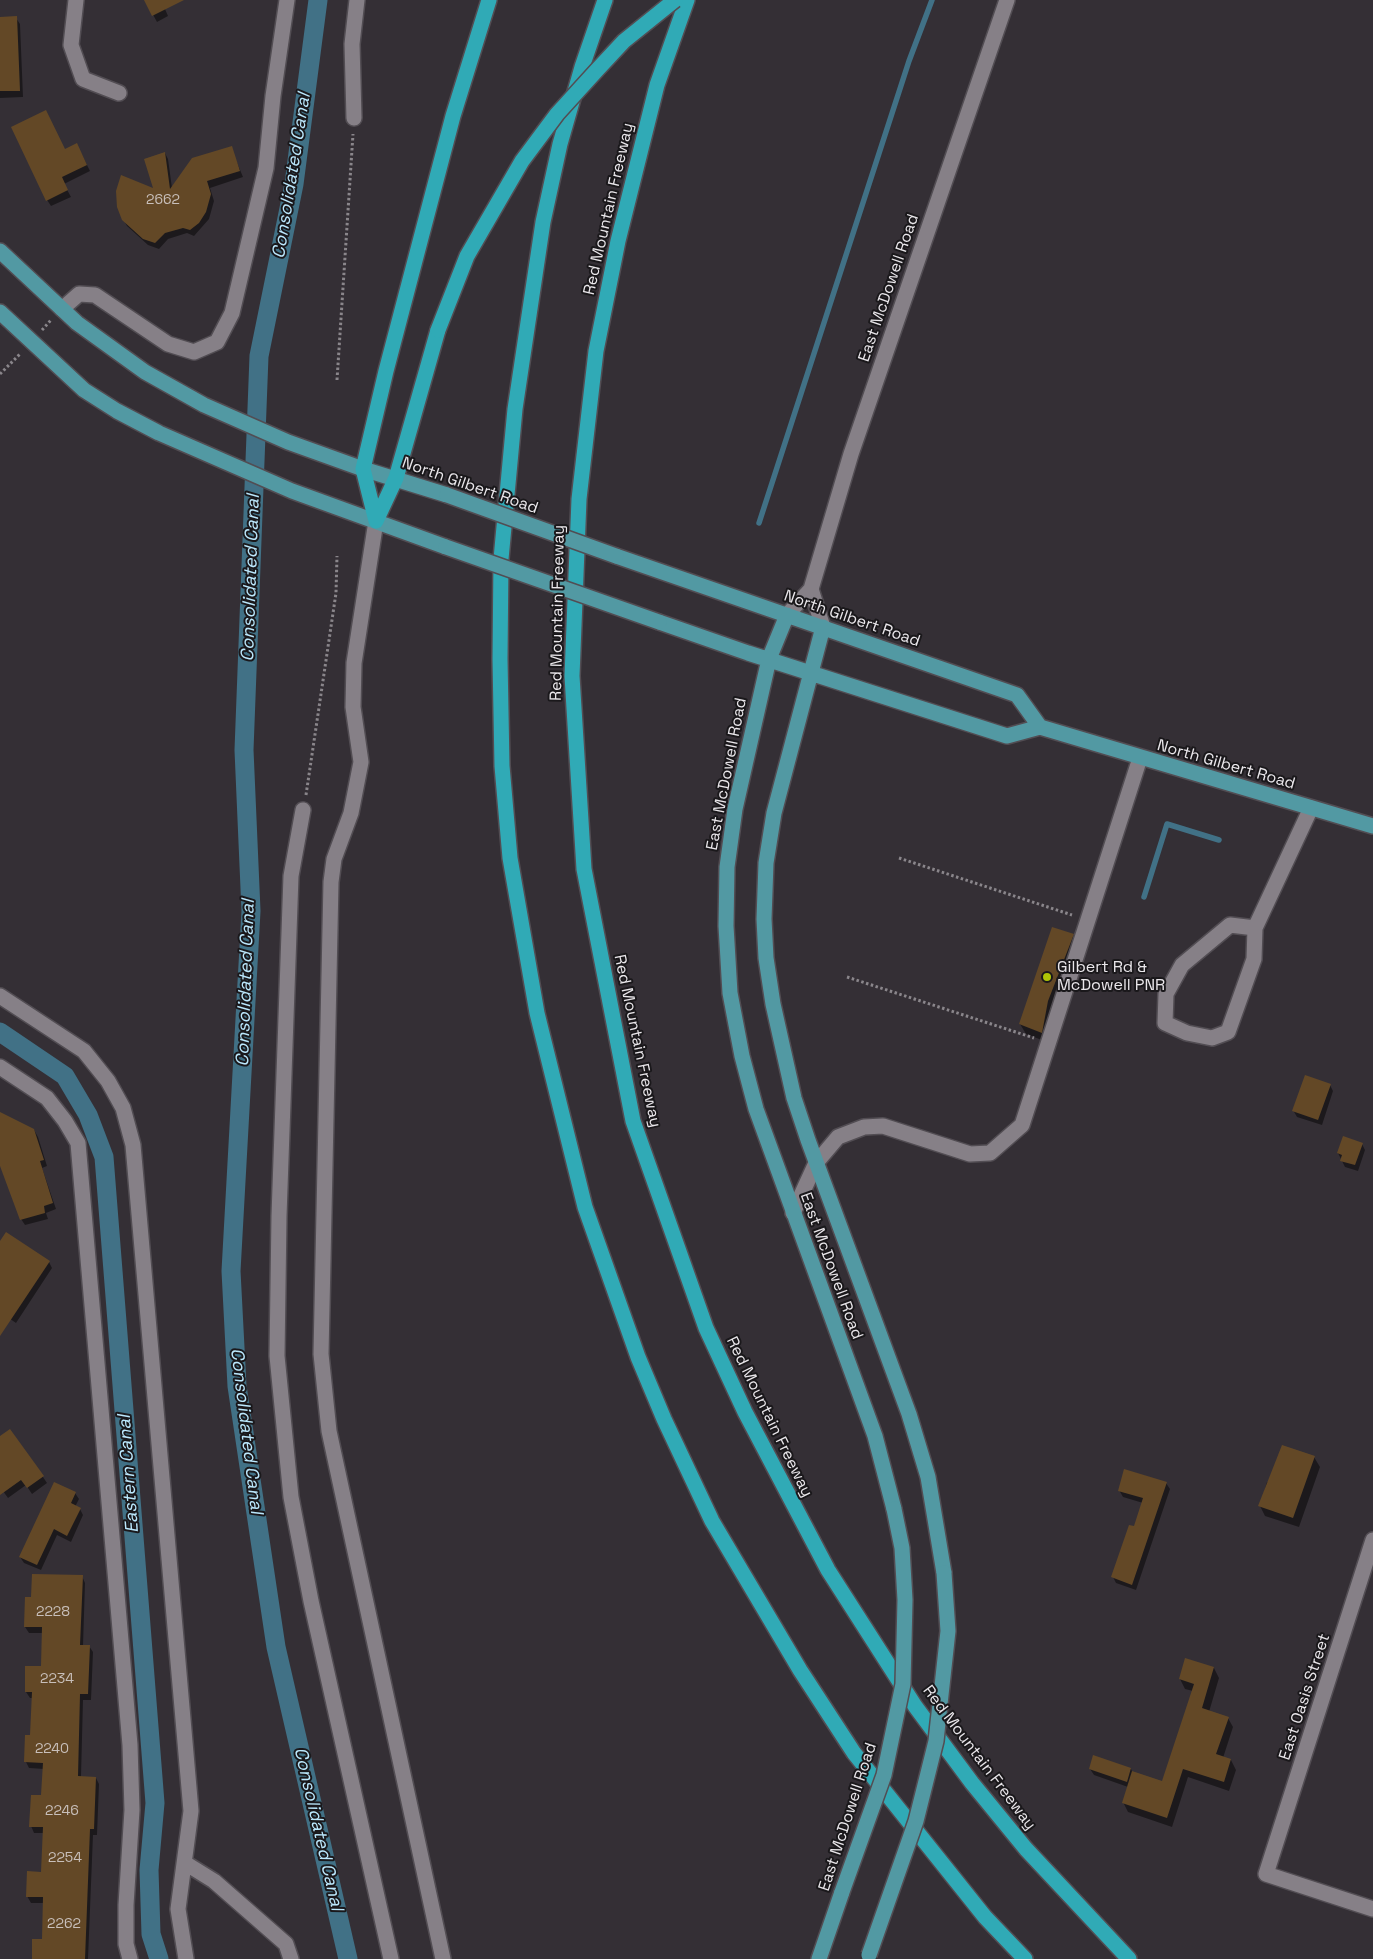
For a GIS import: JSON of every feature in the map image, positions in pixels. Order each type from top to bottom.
[{"type":"highway","points":[[376,521],[363,469],[453,116],[489,0]]},
{"type":"highway","points":[[605,0],[582,67],[560,144],[543,222],[515,409],[501,559],[502,766],[510,858],[537,1012],[585,1207],[638,1357],[664,1419],[712,1522],[800,1670],[854,1753],[974,1903],[1025,1959]]},
{"type":"highway","points":[[376,521],[396,478],[438,330],[467,256],[522,161],[556,114],[624,40],[675,0]]},
{"type":"highway","name":"Red Mountain Freeway","points":[[687,0],[657,85],[618,241],[596,352],[579,499],[572,676],[584,869],[633,1122],[706,1328],[749,1420],[828,1570],[915,1706],[972,1783],[1026,1849],[1129,1959]]},
{"type":"main road","name":"North Gilbert Road","points":[[0,251],[77,323],[145,372],[204,405],[288,442],[363,469],[447,495],[660,572],[1017,695],[1040,727],[1373,826]]},
{"type":"main road","points":[[0,312],[84,390],[151,429],[292,491],[659,622],[1007,736],[1040,727]]},
{"type":"main road","name":"East McDowell Road","points":[[787,615],[769,659],[735,809],[727,867],[726,926],[730,994],[742,1056],[756,1109],[875,1436],[902,1548],[905,1600],[903,1684],[884,1775],[819,1959]]},
{"type":"main road","name":"East McDowell Road","points":[[823,627],[813,674],[774,813],[766,863],[764,918],[766,958],[782,1048],[794,1098],[816,1163],[909,1414],[928,1478],[944,1573],[948,1631],[936,1741],[916,1821],[868,1957]]},
{"type":"street","points":[[76,0],[71,46],[84,79],[119,93]]},
{"type":"street","points":[[62,309],[80,294],[95,295],[168,344],[194,352],[217,342],[232,313],[266,168],[273,96],[287,0]]},
{"type":"street","points":[[354,118],[352,44],[356,0]]},
{"type":"street","name":"East McDowell Road","points":[[787,615],[811,589],[850,454],[1007,0]]},
{"type":"street","points":[[376,521],[354,663],[352,707],[361,762],[351,813],[334,859],[331,882],[332,930],[321,1354],[329,1431],[443,1959]]},
{"type":"street","name":"East McDowell Road","points":[[811,589],[823,627]]},
{"type":"street","points":[[793,1214],[816,1163],[838,1137],[864,1127],[883,1126],[970,1154],[990,1153],[1022,1125],[1140,758]]},
{"type":"street","points":[[1255,928],[1230,924],[1182,965],[1166,994],[1165,1023],[1187,1033],[1212,1038],[1228,1032],[1254,959],[1255,928],[1312,808]]},
{"type":"street","points":[[304,810],[291,885],[279,1216],[277,1356],[291,1498],[311,1601],[391,1959]]},
{"type":"street","points":[[0,996],[84,1051],[108,1081],[123,1108],[133,1145],[191,1811],[178,1909],[186,1959]]},
{"type":"street","points":[[0,1066],[47,1098],[65,1121],[78,1143],[130,1744],[132,1810],[126,1905],[126,1944],[130,1959]]},
{"type":"street","name":"East Oasis Street","points":[[1373,1540],[1266,1874],[1373,1909]]},
{"type":"street","points":[[184,1862],[214,1881],[286,1944],[290,1959]]},
{"type":"path","points":[[337,380],[354,118]]},
{"type":"path","points":[[304,810],[336,593],[337,556]]},
{"type":"path","points":[[899,858],[1087,920]]},
{"type":"path","points":[[846,977],[1048,1043]]},
{"type":"building","points":[[144,0],[184,0],[152,16]]},
{"type":"building","points":[[17,16],[20,91],[0,91],[0,17]]},
{"type":"building","points":[[46,110],[65,149],[77,143],[87,165],[62,177],[68,190],[46,201],[11,127]]},
{"type":"building","points":[[232,146],[240,171],[207,181],[211,194],[206,212],[199,223],[190,230],[183,228],[165,233],[155,243],[143,239],[122,220],[117,207],[116,191],[121,175],[153,188],[144,159],[165,152],[170,189],[192,158]]},
{"type":"building","points":[[1052,927],[1074,934],[1048,1001],[1042,1033],[1019,1024]]},
{"type":"building","points":[[1305,1075],[1331,1084],[1318,1120],[1292,1111]]},
{"type":"building","points":[[0,1112],[34,1129],[44,1160],[40,1161],[53,1203],[44,1206],[45,1213],[20,1220],[0,1166]]},
{"type":"building","points":[[1343,1136],[1363,1143],[1355,1165],[1340,1161],[1342,1155],[1337,1153]]},
{"type":"building","points":[[6,1232],[50,1261],[0,1336],[0,1241]]},
{"type":"building","points":[[10,1429],[44,1476],[27,1488],[21,1480],[0,1495],[0,1436]]},
{"type":"building","points":[[1282,1445],[1315,1456],[1293,1518],[1258,1506]]},
{"type":"building","points":[[1124,1469],[1167,1482],[1132,1585],[1111,1577],[1129,1525],[1134,1526],[1143,1498],[1118,1491]]},
{"type":"building","points":[[54,1482],[76,1492],[71,1503],[81,1508],[67,1536],[54,1529],[37,1565],[19,1557]]},
{"type":"building","points":[[32,1574],[83,1575],[80,1645],[90,1645],[88,1694],[80,1694],[78,1776],[96,1777],[94,1829],[90,1829],[85,1959],[32,1959],[32,1939],[42,1939],[43,1897],[26,1897],[27,1871],[41,1872],[43,1827],[29,1827],[31,1795],[41,1795],[43,1763],[24,1762],[25,1735],[30,1735],[32,1692],[25,1692],[25,1666],[41,1666],[42,1627],[24,1627],[25,1597],[31,1597]]},
{"type":"building","points":[[1185,1658],[1214,1667],[1202,1708],[1229,1717],[1216,1754],[1231,1759],[1224,1782],[1183,1769],[1167,1818],[1122,1803],[1132,1771],[1162,1781],[1194,1684],[1179,1679]]},
{"type":"building","points":[[1093,1755],[1131,1768],[1127,1782],[1089,1769]]},
{"type":"waterway","name":"Consolidated Canal","points":[[318,0],[294,184],[259,356],[244,750],[251,911],[231,1271],[237,1386],[276,1647],[348,1959]]},
{"type":"waterway","points":[[759,523],[909,61],[932,0]]},
{"type":"waterway","points":[[1144,897],[1167,824],[1219,840]]},
{"type":"waterway","name":"Eastern Canal","points":[[0,1032],[65,1076],[88,1115],[104,1157],[155,1803],[149,1870],[151,1934],[159,1959]]},
{"type":"place","name":"Gilbert Rd & McDowell PNR","points":[[1047,977]]}]
